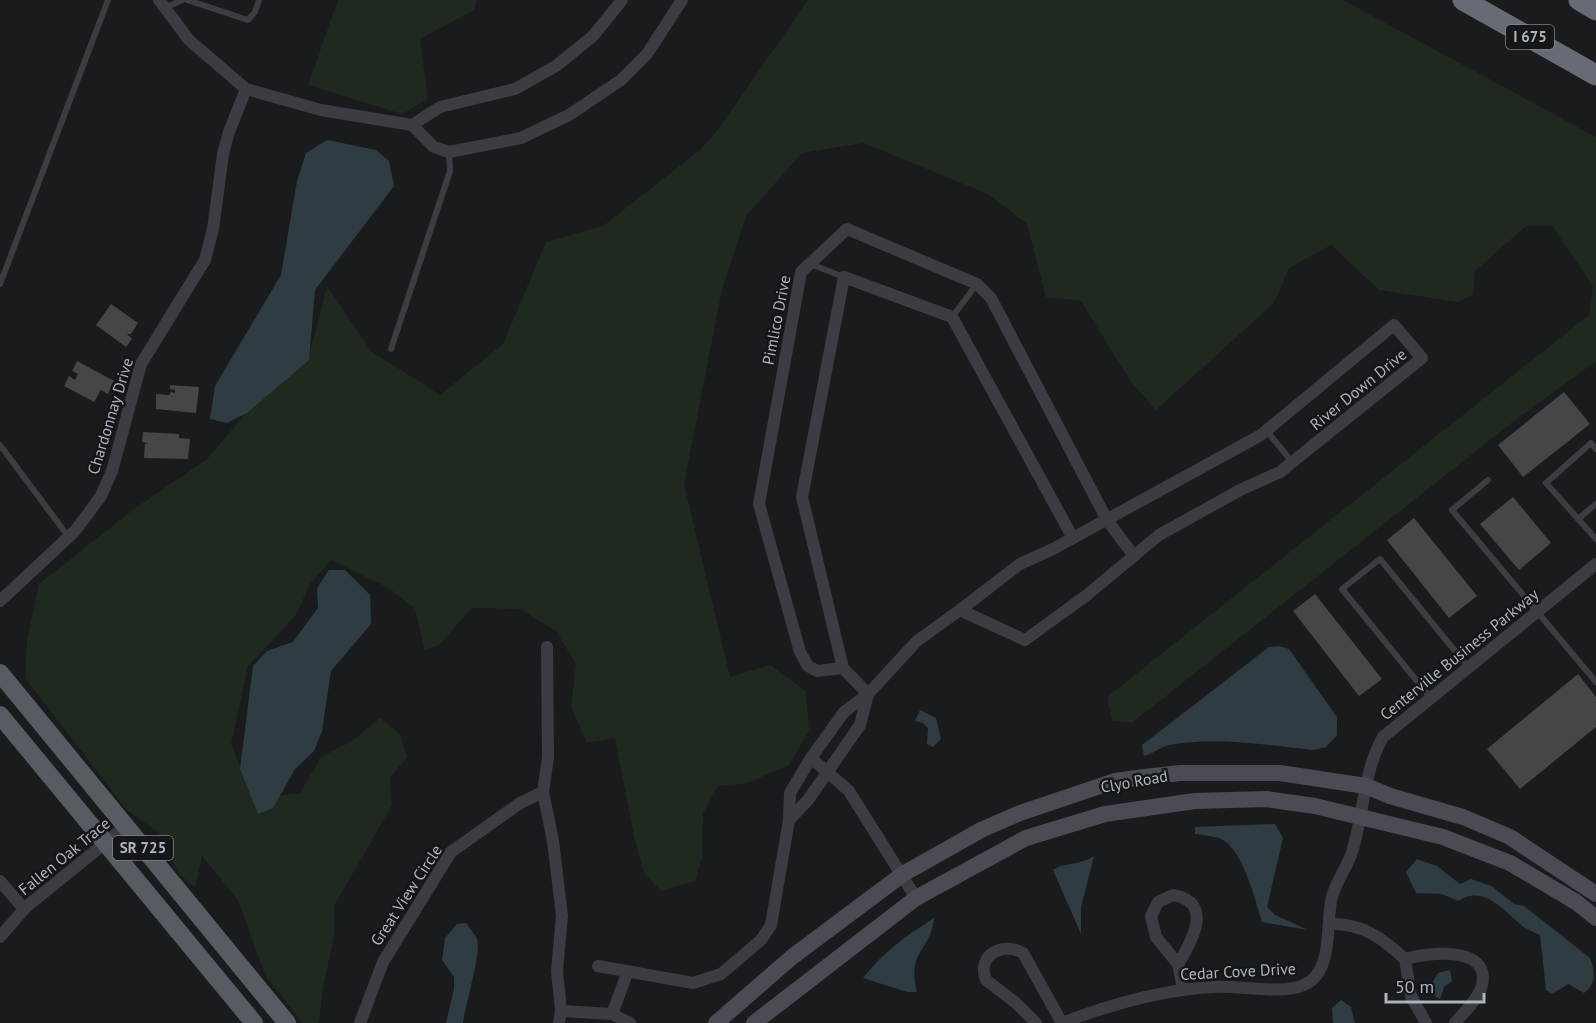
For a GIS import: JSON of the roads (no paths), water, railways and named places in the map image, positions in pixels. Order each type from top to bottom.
[{"type":"highway","name":"I 675","points":[[1463,0],[1596,75]]},
{"type":"highway","points":[[1579,0],[1596,10]]},
{"type":"main road","name":"SR 725","points":[[0,672],[281,1016]]},
{"type":"main road","name":"SR 725","points":[[0,715],[105,845],[256,1023]]},
{"type":"main road","points":[[256,1023],[281,1016]]},
{"type":"street","points":[[412,125],[440,107],[515,89],[556,66],[593,36],[622,0]]},
{"type":"street","points":[[162,4],[184,34],[209,59],[246,89],[321,110],[412,125],[434,147],[449,152],[521,138],[569,115],[621,80],[647,54],[681,0]]},
{"type":"street","name":"Chardonnay Drive","points":[[0,601],[68,536],[87,516],[100,496],[118,450],[141,364],[205,260],[213,229],[223,154],[246,89]]},
{"type":"street","name":"Pimlico Drive","points":[[843,668],[817,671],[808,666],[800,652],[759,504],[801,272],[847,229],[977,284],[1000,312],[1107,520],[1134,556]]},
{"type":"street","points":[[868,694],[843,668],[802,497],[844,277],[952,317],[1073,538]]},
{"type":"street","name":"River Down Drive","points":[[598,966],[693,983],[721,974],[761,940],[771,925],[789,820],[790,793],[811,758],[844,712],[868,694],[917,641],[1020,564],[1107,520],[1267,430],[1394,325],[1422,358],[1280,472],[1242,489],[1159,535],[1088,595],[1025,640],[960,610]]},
{"type":"street","name":"Centerville Business Parkway","points":[[1330,924],[1332,896],[1352,853],[1374,756],[1383,737],[1596,564]]},
{"type":"street","points":[[547,647],[548,757],[543,792],[553,841],[562,916],[557,971],[560,1017],[612,1014],[630,1023]]},
{"type":"street","name":"River Down Drive","points":[[789,820],[808,800],[860,725],[868,694]]},
{"type":"street","points":[[811,758],[849,791],[903,873],[916,898]]},
{"type":"street","name":"Clyo Road","points":[[716,1023],[792,957],[903,873],[981,830],[1020,813],[1115,781],[1180,773],[1280,772],[1366,786],[1390,796],[1463,817],[1510,837],[1596,894]]},
{"type":"street","name":"Great View Circle","points":[[360,1023],[383,962],[451,852],[520,803],[543,792]]},
{"type":"street","name":"Clyo Road","points":[[753,1023],[916,898],[1026,838],[1105,814],[1195,801],[1266,799],[1360,817],[1443,837],[1510,863],[1576,902],[1596,918]]},
{"type":"street","name":"Fallen Oak Trace","points":[[0,938],[24,909],[125,827]]},
{"type":"street","points":[[0,881],[24,909]]},
{"type":"street","points":[[1178,964],[1191,944],[1197,923],[1192,907],[1185,900],[1173,895],[1158,902],[1151,916],[1156,937],[1178,964],[1183,989]]},
{"type":"street","points":[[1330,924],[1356,926],[1369,931],[1405,959],[1411,996],[1426,1023]]},
{"type":"street","name":"Cedar Cove Drive","points":[[1062,1023],[1134,998],[1183,989],[1280,988],[1305,984],[1317,973],[1324,958],[1330,924]]},
{"type":"street","points":[[1036,1023],[1016,1003],[986,980],[983,967],[987,958],[994,952],[1009,947],[1023,953],[1062,1023]]},
{"type":"street","points":[[1405,959],[1435,953],[1459,954],[1474,962],[1479,968],[1483,977],[1480,991],[1455,1023]]},
{"type":"street","points":[[612,1014],[628,971]]},
{"type":"lane","points":[[0,284],[108,0]]},
{"type":"lane","points":[[162,4],[182,0]]},
{"type":"lane","points":[[188,0],[248,20],[255,12],[259,0]]},
{"type":"lane","points":[[391,349],[450,171],[449,152]]},
{"type":"lane","points":[[810,264],[844,277]]},
{"type":"lane","points":[[952,317],[977,284]]},
{"type":"lane","points":[[1267,430],[1293,462]]},
{"type":"lane","points":[[1596,449],[1591,443],[1546,483],[1596,538]]},
{"type":"lane","points":[[0,445],[68,536]]},
{"type":"lane","points":[[1488,480],[1452,510],[1596,682]]},
{"type":"lane","points":[[1578,519],[1596,504]]},
{"type":"lane","points":[[1430,697],[1342,589],[1380,559],[1467,667]]}]
